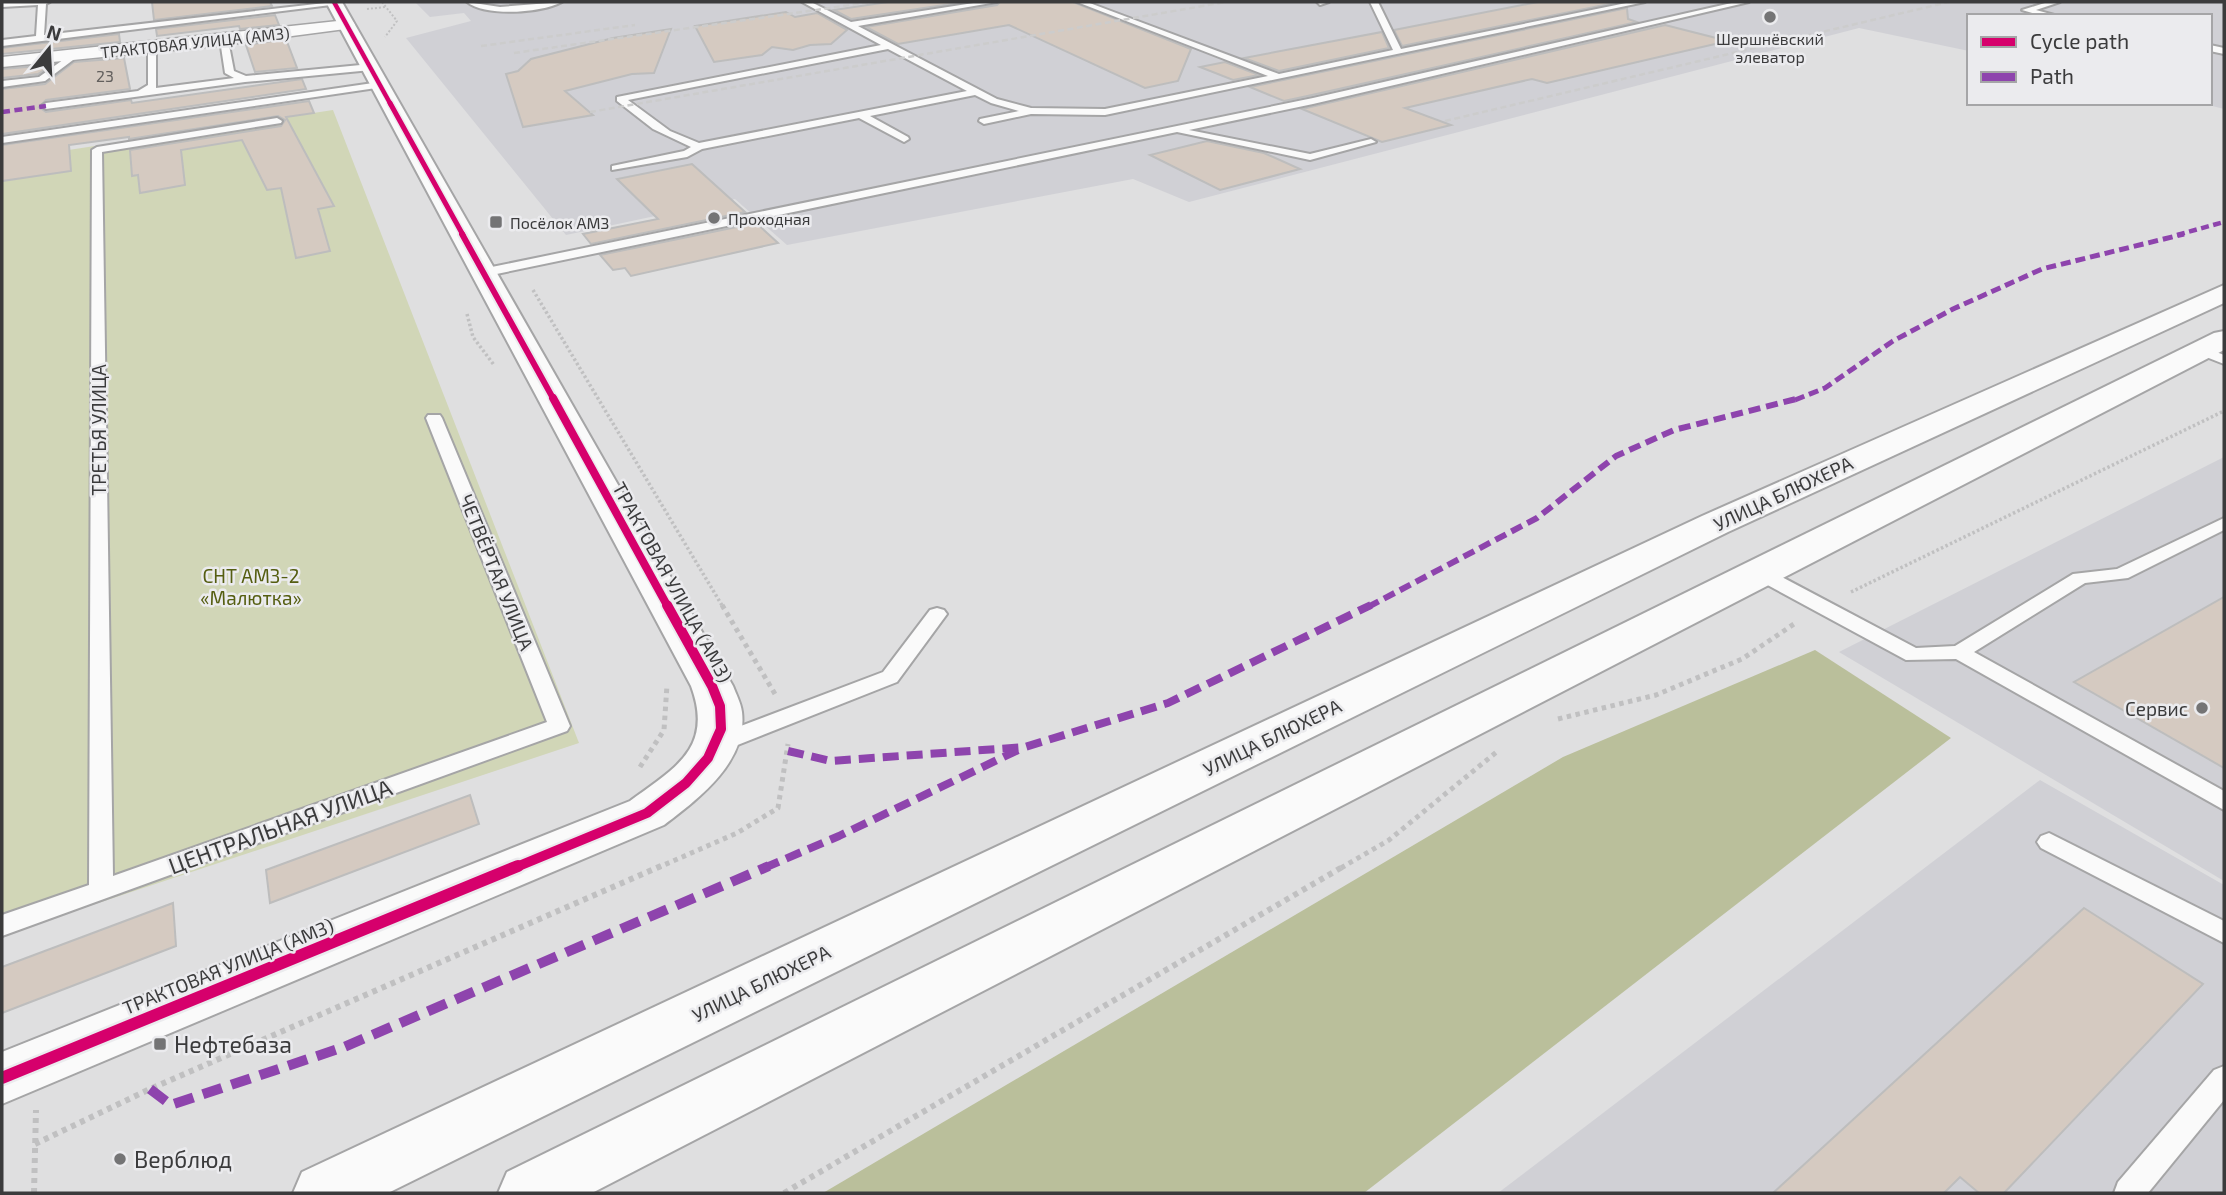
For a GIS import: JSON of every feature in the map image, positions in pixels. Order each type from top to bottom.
[{"type":"main road","name":"ТРАКТОВАЯ УЛИЦА (АМЗ)","points":[[19,1071],[647,813],[691,780],[716,745],[721,713],[712,686],[474,290],[375,76],[319,15]]},
{"type":"main road","name":"УЛИЦА БЛЮХЕРА","points":[[324,1193],[1715,524],[2224,293]]},
{"type":"main road","points":[[529,1193],[1758,572],[2216,349]]},
{"type":"street","name":"ТРАКТОВАЯ УЛИЦА (АМЗ)","points":[[2,62],[224,40],[319,15]]},
{"type":"lane","points":[[2,5],[44,2],[40,38]]},
{"type":"lane","points":[[471,2],[478,8],[507,9],[558,2]]},
{"type":"lane","points":[[806,2],[975,92],[994,101],[1031,111]]},
{"type":"lane","points":[[850,25],[993,2]]},
{"type":"lane","points":[[1082,2],[1280,77]]},
{"type":"lane","points":[[1374,2],[1398,52]]},
{"type":"lane","points":[[984,121],[1031,111],[1105,112],[1641,2]]},
{"type":"lane","points":[[474,290],[1745,2]]},
{"type":"lane","points":[[2045,14],[2026,10],[2056,2]]},
{"type":"lane","points":[[2,43],[96,27],[319,15]]},
{"type":"lane","points":[[224,40],[230,73],[245,79]]},
{"type":"lane","points":[[699,146],[679,141],[656,128],[620,99],[889,46]]},
{"type":"lane","points":[[138,94],[153,86],[152,47]]},
{"type":"lane","points":[[2,85],[41,79],[77,54]]},
{"type":"lane","points":[[46,106],[245,79],[375,76]]},
{"type":"lane","points":[[2,140],[375,76]]},
{"type":"lane","points":[[616,168],[687,154],[699,146],[975,92]]},
{"type":"lane","points":[[860,114],[904,139]]},
{"type":"lane","name":"ТРЕТЬЯ УЛИЦА","points":[[101,891],[97,150],[277,121]]},
{"type":"lane","points":[[1173,130],[1310,157],[1371,142]]},
{"type":"lane","name":"ЧЕТВЁРТАЯ УЛИЦА","points":[[434,418],[559,726]]},
{"type":"lane","points":[[1758,572],[1913,655],[1959,652],[2080,578],[2121,574],[2224,523]]},
{"type":"lane","points":[[716,745],[890,677],[937,614]]},
{"type":"lane","points":[[1959,652],[2224,801]]},
{"type":"lane","name":"ЦЕНТРАЛЬНАЯ УЛИЦА","points":[[2,926],[559,726]]},
{"type":"lane","points":[[2049,842],[2224,933]]},
{"type":"lane","points":[[2129,1193],[2224,1079]]},
{"type":"path","points":[[474,290],[473,337],[497,369]]},
{"type":"path","points":[[1552,721],[1656,695],[1742,659],[1819,607],[2224,411]]},
{"type":"path","points":[[636,774],[663,730],[667,677]]},
{"type":"path","points":[[784,1193],[1389,840],[1505,745]]},
{"type":"path","points":[[19,1071],[34,1193]]},
{"type":"shaded area","points":[[415,2],[2224,2],[2224,109],[2209,105],[2212,105],[2212,14],[1967,14],[1967,51],[1859,28],[1189,202],[1133,179],[787,245],[735,199],[566,235],[406,38],[471,21],[464,13],[430,17]]},
{"type":"shaded area","points":[[2224,457],[2224,881],[1839,652]]},
{"type":"shaded area","points":[[2040,780],[2224,885],[2224,1193],[1498,1193]]},
{"type":"green space","name":"СНТ АМЗ-2 «Малютка»","points":[[333,110],[579,743],[2,935],[2,160]]},
{"type":"green space","points":[[1815,650],[1951,738],[1364,1193],[823,1193],[1563,757]]},
{"type":"building","points":[[152,2],[270,2],[272,6],[154,20]]},
{"type":"building","points":[[888,2],[964,2],[851,19],[834,10]]},
{"type":"building","points":[[1000,2],[1073,2],[1191,49],[1178,81],[1145,88],[1009,25],[898,44],[866,27],[997,5]]},
{"type":"building","points":[[1538,2],[1619,2],[1402,46],[1394,30]]},
{"type":"building","points":[[1627,8],[1628,19],[1637,22],[1284,101],[1250,87]]},
{"type":"building","points":[[786,12],[795,17],[817,13],[847,30],[831,44],[810,45],[793,50],[772,47],[762,55],[714,62],[695,26]]},
{"type":"building","points":[[275,15],[279,25],[240,29],[239,26],[157,36],[156,29]]},
{"type":"building","points":[[1665,25],[1728,41],[1547,83],[1532,79],[1405,108],[1451,125],[1382,142],[1302,109]]},
{"type":"building","points":[[671,29],[654,73],[632,74],[565,91],[593,115],[523,127],[506,74],[518,71],[531,59],[613,38]]},
{"type":"building","points":[[1382,32],[1389,48],[1279,71],[1244,58]]},
{"type":"building","points":[[119,34],[120,42],[2,54],[2,48]]},
{"type":"building","points":[[286,39],[297,68],[255,72],[246,45]]},
{"type":"building","points":[[124,58],[130,89],[46,100],[39,107],[46,112],[131,100],[132,103],[302,79],[306,89],[2,134],[2,89],[45,84],[74,62]]},
{"type":"building","points":[[1225,62],[1259,75],[1233,80],[1200,67]]},
{"type":"building","points":[[52,65],[38,74],[2,78],[2,69]]},
{"type":"building","points":[[309,101],[314,113],[286,117],[334,206],[318,209],[330,251],[296,258],[281,188],[267,190],[242,140],[181,150],[185,185],[140,193],[138,175],[132,176],[130,150],[281,126],[285,120],[278,116],[129,139],[69,145],[71,171],[2,181],[2,145]]},
{"type":"building","points":[[1207,141],[1264,153],[1300,169],[1220,190],[1150,155]]},
{"type":"building","points":[[692,164],[745,212],[591,244],[583,234],[658,219],[617,179]]},
{"type":"building","points":[[756,223],[778,243],[631,276],[625,268],[613,270],[600,255]]},
{"type":"building","points":[[2224,597],[2224,768],[2074,682]]},
{"type":"building","points":[[470,795],[479,824],[270,903],[266,870]]},
{"type":"building","points":[[173,903],[176,946],[2,1013],[2,967]]},
{"type":"building","points":[[2084,908],[2203,984],[2004,1193],[1979,1193],[1960,1177],[1944,1193],[1773,1193]]},
{"type":"railway","points":[[514,53],[872,2]]},
{"type":"railway","points":[[590,112],[1226,2]]},
{"type":"railway","points":[[1445,121],[1949,2]]},
{"type":"railway","points":[[481,46],[635,25]]},
{"type":"marked path","points":[[2,112],[46,106]]},
{"type":"marked path","points":[[788,751],[831,761],[1025,747],[1168,703],[1416,584],[1495,538],[1537,518],[1616,456],[1674,430],[1793,401],[1825,388],[1893,341],[1953,309],[2042,269],[2148,244],[2224,222]]},
{"type":"marked path","points":[[150,1089],[171,1105],[344,1047],[839,836],[1018,750]]},
{"type":"cycle path","points":[[2,1078],[647,813],[698,771],[716,744],[721,729],[719,702],[712,686],[334,2]]},
{"type":"place","name":"Шершнёвский элеватор","points":[[1770,17]]},
{"type":"place","name":"Проходная","points":[[714,218]]},
{"type":"place","name":"Посёлок АМЗ","points":[[496,222]]},
{"type":"place","name":"Сервис","points":[[2202,708]]},
{"type":"place","name":"Нефтебаза","points":[[160,1044]]},
{"type":"place","name":"Верблюд","points":[[120,1159]]}]
